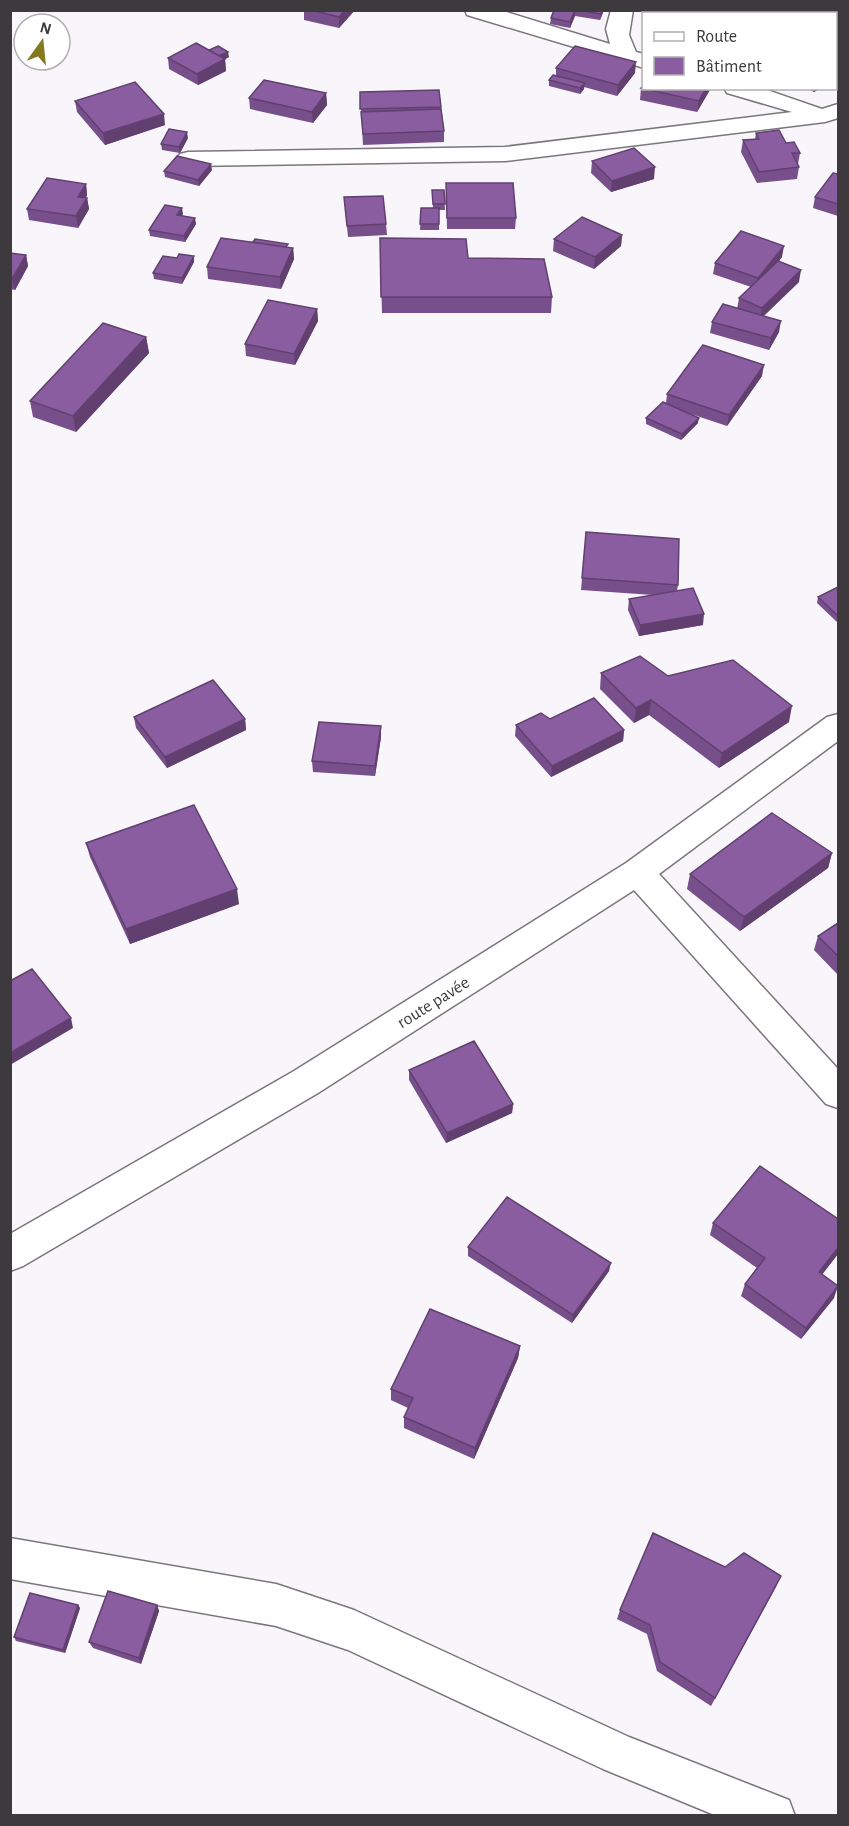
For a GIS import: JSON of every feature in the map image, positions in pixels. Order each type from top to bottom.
[{"type":"street","points":[[475,10],[636,59]]},
{"type":"street","points":[[622,10],[616,24],[618,41],[636,59]]},
{"type":"street","points":[[743,90],[832,113]]},
{"type":"street","points":[[188,159],[505,154],[832,113]]},
{"type":"street","name":"route pavée","points":[[10,1254],[306,1082],[637,872],[838,725]]},
{"type":"street","points":[[637,872],[838,1093]]},
{"type":"street","points":[[10,1558],[276,1605],[298,1612],[354,1631],[618,1754],[773,1815]]},
{"type":"building","points":[[311,10],[345,10],[339,17]]},
{"type":"building","points":[[554,10],[575,10],[570,22],[551,18]]},
{"type":"building","points":[[578,10],[602,10],[601,14]]},
{"type":"building","points":[[196,43],[225,59],[197,74],[168,58]]},
{"type":"building","points":[[218,46],[228,52],[219,56],[209,50]]},
{"type":"building","points":[[575,46],[636,62],[618,85],[556,68]]},
{"type":"building","points":[[553,75],[585,83],[580,88],[549,80]]},
{"type":"building","points":[[264,80],[326,93],[312,112],[249,98]]},
{"type":"building","points":[[135,82],[164,114],[103,133],[75,101]]},
{"type":"building","points":[[439,90],[441,107],[360,109],[360,92]]},
{"type":"building","points":[[650,90],[705,90],[699,101]]},
{"type":"building","points":[[441,109],[444,131],[363,134],[361,112]]},
{"type":"building","points":[[169,129],[187,132],[179,147],[161,144]]},
{"type":"building","points":[[779,130],[786,143],[794,142],[800,153],[792,153],[799,167],[759,172],[743,140],[759,139],[756,133]]},
{"type":"building","points":[[634,148],[655,167],[612,181],[592,161]]},
{"type":"building","points":[[177,156],[211,164],[198,180],[164,171]]},
{"type":"building","points":[[833,173],[838,174],[838,204],[815,197]]},
{"type":"building","points":[[47,178],[86,184],[78,197],[87,198],[76,216],[27,209]]},
{"type":"building","points":[[446,183],[513,183],[516,218],[447,218]]},
{"type":"building","points":[[432,190],[444,190],[445,204],[433,204]]},
{"type":"building","points":[[383,196],[386,224],[347,226],[344,197]]},
{"type":"building","points":[[165,205],[182,208],[177,215],[195,218],[184,236],[149,230]]},
{"type":"building","points":[[421,208],[439,208],[439,224],[420,224]]},
{"type":"building","points":[[582,217],[622,235],[595,257],[554,239]]},
{"type":"building","points":[[741,231],[784,246],[758,278],[715,263]]},
{"type":"building","points":[[221,238],[293,248],[280,277],[207,267]]},
{"type":"building","points":[[380,238],[466,239],[468,258],[544,259],[552,297],[381,297]]},
{"type":"building","points":[[255,239],[288,244],[286,247],[253,242]]},
{"type":"building","points":[[10,253],[26,255],[12,279],[10,278]]},
{"type":"building","points":[[179,254],[194,256],[182,278],[153,273],[163,256],[177,258]]},
{"type":"building","points":[[778,261],[801,270],[762,308],[739,298]]},
{"type":"building","points":[[268,300],[317,309],[294,354],[245,344]]},
{"type":"building","points":[[723,304],[781,321],[771,338],[712,322]]},
{"type":"building","points":[[103,323],[146,337],[73,416],[30,401]]},
{"type":"building","points":[[703,345],[764,365],[729,415],[667,394]]},
{"type":"building","points":[[663,402],[699,418],[682,434],[646,418]]},
{"type":"building","points":[[586,532],[679,539],[678,585],[582,578]]},
{"type":"building","points":[[838,587],[838,616],[818,597]]},
{"type":"building","points":[[693,588],[704,614],[640,625],[629,599]]},
{"type":"building","points":[[640,656],[668,676],[733,660],[792,706],[722,753],[651,700],[636,708],[601,673]]},
{"type":"building","points":[[213,680],[245,719],[165,757],[134,717]]},
{"type":"building","points":[[594,698],[624,730],[552,766],[516,725],[541,713],[550,719]]},
{"type":"building","points":[[319,722],[381,726],[375,766],[312,761]]},
{"type":"building","points":[[194,805],[237,889],[126,929],[86,843]]},
{"type":"building","points":[[772,813],[832,853],[744,917],[690,874]]},
{"type":"building","points":[[838,923],[838,956],[818,936]]},
{"type":"building","points":[[32,969],[71,1018],[10,1053],[10,981]]},
{"type":"building","points":[[474,1041],[513,1104],[447,1133],[409,1070]]},
{"type":"building","points":[[760,1166],[838,1219],[838,1248],[819,1272],[838,1286],[806,1328],[745,1284],[765,1258],[713,1223]]},
{"type":"building","points":[[507,1197],[611,1263],[573,1315],[468,1247]]},
{"type":"building","points":[[430,1309],[520,1346],[475,1448],[404,1417],[413,1398],[391,1389]]},
{"type":"building","points":[[653,1533],[725,1567],[744,1553],[781,1576],[715,1698],[660,1662],[650,1625],[620,1610]]},
{"type":"building","points":[[108,1591],[157,1605],[139,1658],[89,1642]]},
{"type":"building","points":[[30,1593],[78,1605],[63,1650],[14,1637]]}]
